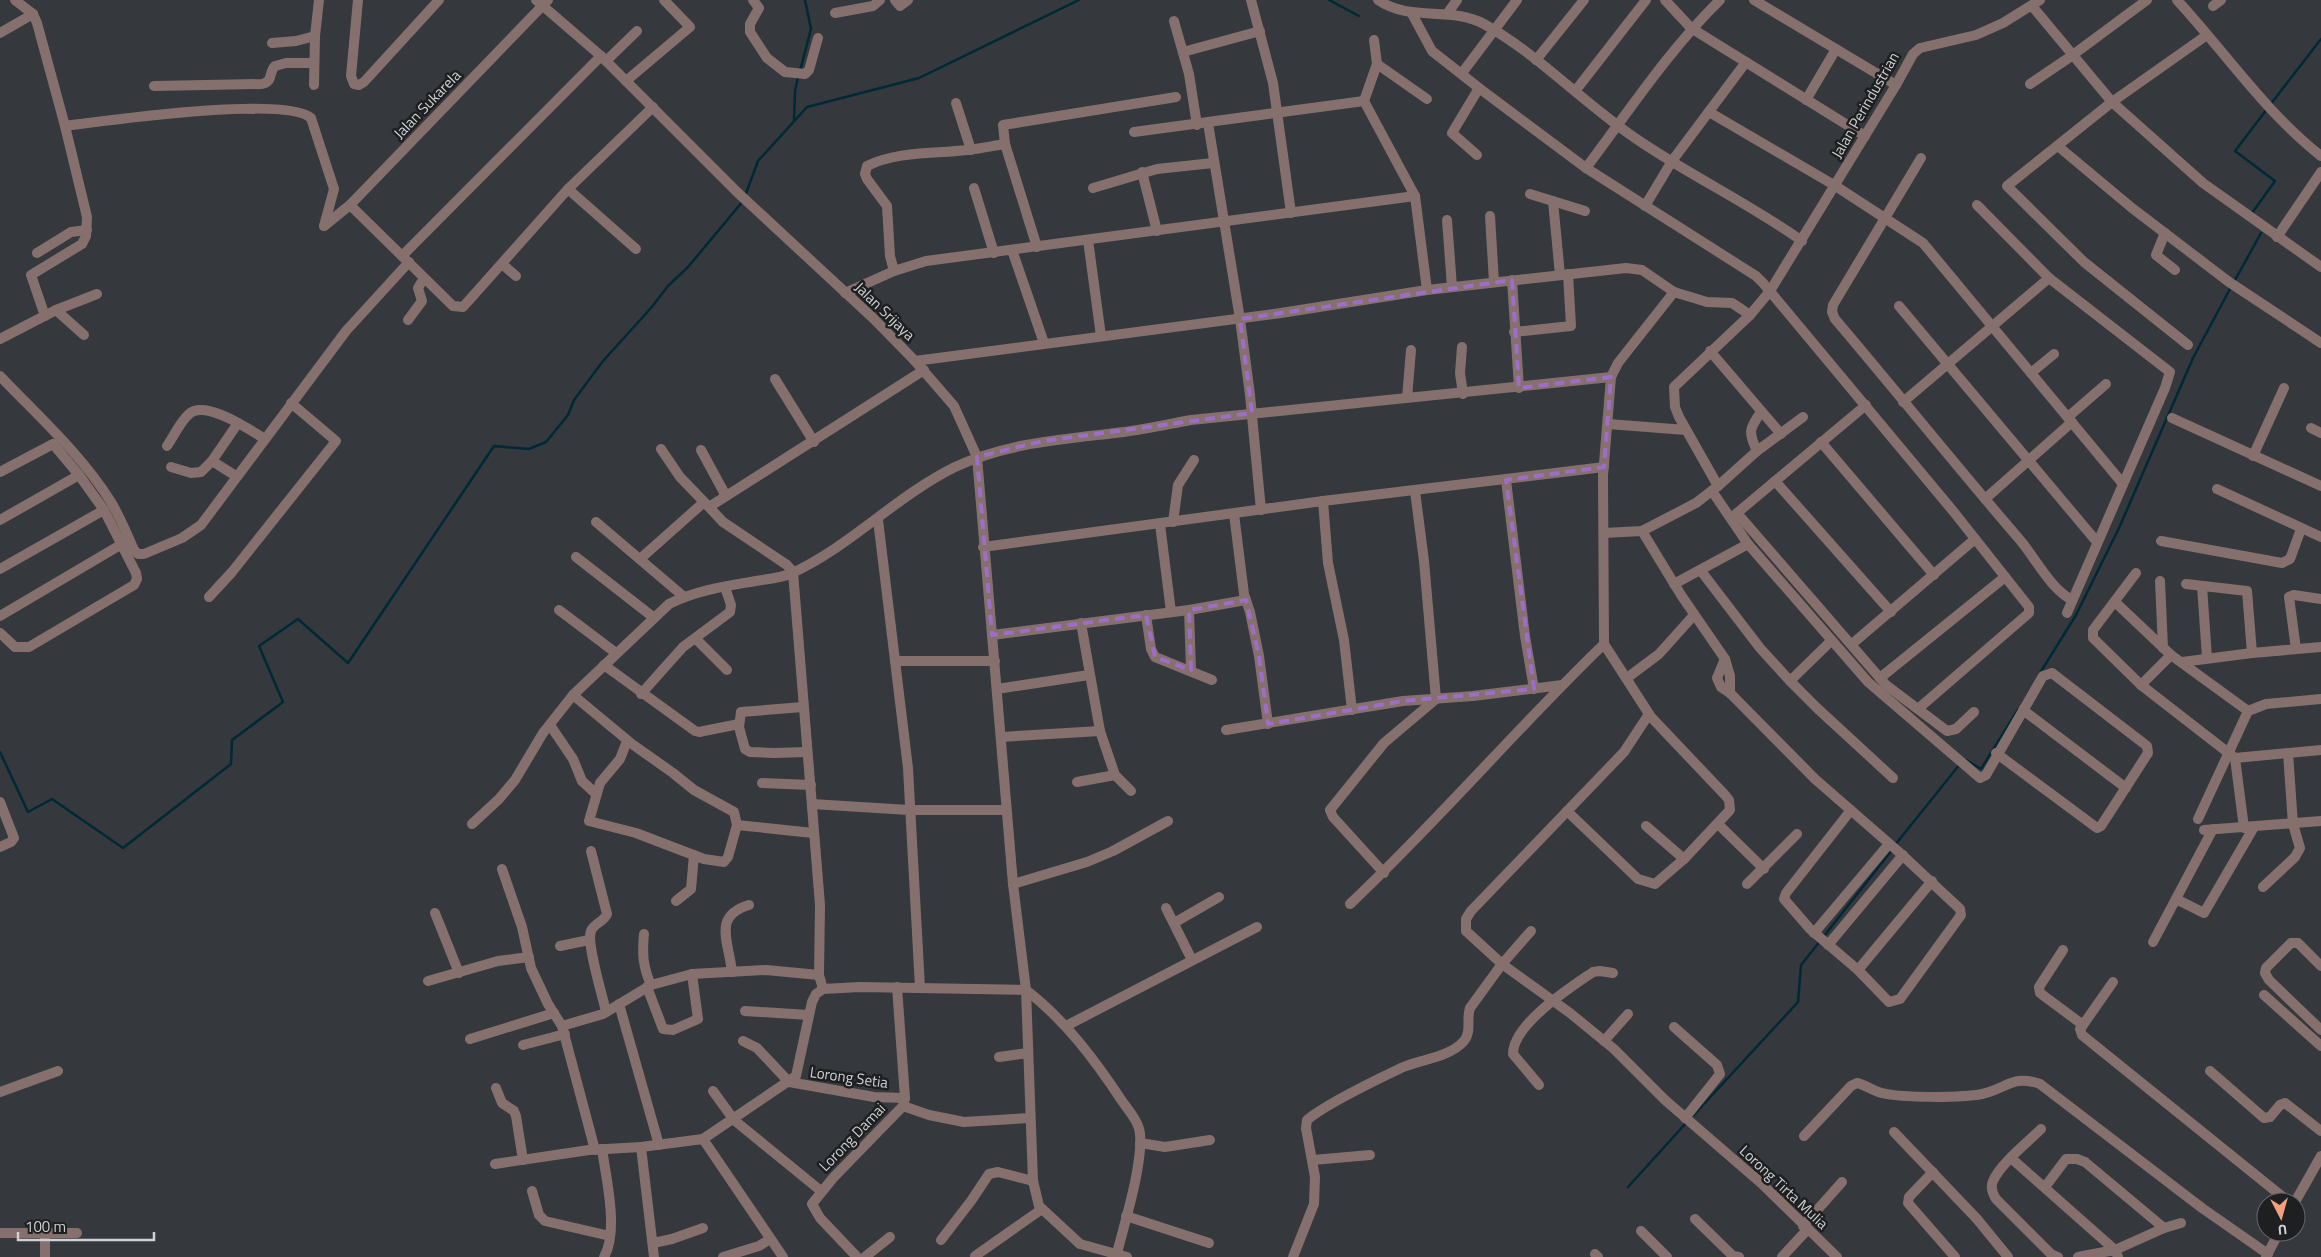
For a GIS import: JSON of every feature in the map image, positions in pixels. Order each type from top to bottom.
[{"type":"street","points":[[15,0],[33,14],[65,126],[87,217],[87,230],[82,244],[31,275],[45,316]]},
{"type":"street","points":[[314,85],[315,36],[319,0]]},
{"type":"street","points":[[358,0],[351,76],[354,84],[359,85],[364,82],[439,0]]},
{"type":"street","points":[[626,81],[690,27],[664,0]]},
{"type":"street","points":[[753,0],[759,8],[750,24],[750,32],[767,58],[785,72],[800,73],[813,61],[818,38]]},
{"type":"street","points":[[835,13],[872,6],[880,0]]},
{"type":"street","points":[[895,0],[901,6],[908,0]]},
{"type":"street","points":[[1251,0],[1273,83],[1291,213]]},
{"type":"street","points":[[1378,0],[1397,4],[1411,12],[1447,14],[1478,21],[1494,30],[1576,90],[1618,125],[1672,162],[1719,187],[1802,240]]},
{"type":"street","points":[[1447,14],[1457,0]]},
{"type":"street","points":[[1462,73],[1517,0]]},
{"type":"street","points":[[1536,60],[1584,0]]},
{"type":"street","points":[[1576,90],[1646,0]]},
{"type":"street","points":[[1665,0],[1691,28],[1865,136]]},
{"type":"street","points":[[1586,168],[1691,28],[1720,0]]},
{"type":"street","points":[[1754,0],[1896,84]]},
{"type":"street","points":[[2030,84],[2147,0]]},
{"type":"street","points":[[2177,0],[2272,111],[2293,133],[2321,156]]},
{"type":"street","points":[[350,206],[453,306],[463,307],[568,189],[653,107],[604,58],[542,2]]},
{"type":"street","name":"Jalan Sukarela","points":[[65,126],[164,112],[283,110],[306,114],[310,118],[334,189],[324,226],[350,206],[542,2]]},
{"type":"street","points":[[2036,3],[2072,55],[2112,102],[2203,183],[2321,267]]},
{"type":"street","name":"Jalan Perindustrian","points":[[1735,516],[1715,489],[1675,407],[1674,387],[1750,315],[1770,292],[1913,54],[1920,48],[1976,35],[2036,3]]},
{"type":"street","points":[[1411,12],[1432,51],[1480,88],[1586,168],[1756,276],[1866,405],[2029,607],[2030,613],[1919,708]]},
{"type":"street","points":[[0,33],[33,14]]},
{"type":"street","points":[[1174,21],[1184,52],[1197,125]]},
{"type":"street","points":[[0,376],[39,414],[85,468],[110,501],[138,554],[152,551],[195,531],[346,331],[406,259],[604,58],[637,31]]},
{"type":"street","points":[[1184,52],[1260,31]]},
{"type":"street","points":[[2188,345],[2084,262],[2008,187],[2112,102],[2207,35]]},
{"type":"street","points":[[272,43],[296,41],[315,36]]},
{"type":"street","points":[[1374,40],[1377,64],[1364,101],[1415,196],[1427,290]]},
{"type":"street","points":[[1806,100],[1836,49]]},
{"type":"street","points":[[1645,206],[1672,162],[1746,62]]},
{"type":"street","points":[[154,86],[262,84],[268,82],[275,66],[286,63],[314,63]]},
{"type":"street","points":[[1377,64],[1427,99]]},
{"type":"street","points":[[1477,155],[1452,133],[1480,88]]},
{"type":"street","points":[[1036,247],[1005,144],[1003,127],[1005,124],[1176,96]]},
{"type":"street","points":[[1134,132],[1364,101]]},
{"type":"street","points":[[956,103],[971,150]]},
{"type":"street","name":"Jalan Srijaya","points":[[653,107],[737,192],[916,361],[954,406],[976,457],[995,661],[1006,810],[1026,990],[1033,1180],[1042,1209]]},
{"type":"street","points":[[1709,112],[1885,216],[1923,243],[2123,484]]},
{"type":"street","points":[[1208,123],[1240,318],[1252,413],[1261,510]]},
{"type":"street","points":[[894,271],[890,256],[887,206],[867,179],[865,169],[880,160],[971,150],[1005,144]]},
{"type":"street","points":[[2059,147],[2165,233],[2233,284],[2321,343]]},
{"type":"street","points":[[1921,158],[1833,305],[1832,312],[1835,319],[2061,592],[2072,600]]},
{"type":"street","points":[[1093,188],[1142,172],[1213,162]]},
{"type":"street","points":[[1142,172],[1157,231]]},
{"type":"street","points":[[2277,237],[2321,172]]},
{"type":"street","points":[[974,188],[994,253]]},
{"type":"street","points":[[568,189],[636,249]]},
{"type":"street","points":[[1530,194],[1585,211]]},
{"type":"street","points":[[845,293],[894,271],[926,261],[1415,196]]},
{"type":"street","points":[[1514,332],[1571,326],[1553,201]]},
{"type":"street","points":[[1977,205],[2048,278],[2170,372],[2165,388],[2066,613]]},
{"type":"street","points":[[1490,216],[1494,282]]},
{"type":"street","points":[[1447,220],[1452,287]]},
{"type":"street","points":[[36,252],[71,232],[87,230]]},
{"type":"street","points":[[2165,233],[2156,255],[2175,270]]},
{"type":"street","points":[[1088,240],[1101,336]]},
{"type":"street","points":[[1012,250],[1044,343]]},
{"type":"street","points":[[502,264],[516,276]]},
{"type":"street","points":[[916,361],[1240,318],[1427,290],[1626,268],[1642,270],[1674,292],[1707,302],[1732,303],[1750,315]]},
{"type":"street","points":[[408,320],[422,301],[418,288],[424,278]]},
{"type":"street","points":[[1903,402],[2048,278]]},
{"type":"street","points":[[1512,280],[1519,388]]},
{"type":"street","points":[[1567,811],[1638,879],[1648,883],[1659,882],[1684,859],[1730,810],[1729,800],[1649,714],[1604,644],[1604,468],[1611,378],[1618,363],[1674,292]]},
{"type":"street","points":[[0,339],[56,310],[97,294]]},
{"type":"street","points":[[1899,306],[2097,542]]},
{"type":"street","points":[[56,310],[84,335]]},
{"type":"street","points":[[1462,347],[1460,374],[1463,394]]},
{"type":"street","points":[[1407,398],[1411,350]]},
{"type":"street","points":[[1710,351],[1781,434]]},
{"type":"street","points":[[2031,373],[2054,354]]},
{"type":"street","points":[[640,559],[706,505],[726,496],[814,442],[924,370]]},
{"type":"street","points":[[472,824],[499,799],[515,780],[550,725],[573,696],[669,604],[683,596],[793,572],[829,554],[936,478],[976,457],[1043,441],[1252,413],[1463,394],[1611,378]]},
{"type":"street","points":[[775,379],[814,442]]},
{"type":"street","points":[[1984,499],[2028,461],[2106,384]]},
{"type":"street","points":[[2253,456],[2284,388]]},
{"type":"street","points":[[209,597],[232,572],[336,441],[291,403]]},
{"type":"street","points":[[1735,516],[1866,405]]},
{"type":"street","points":[[167,446],[189,414],[204,410],[238,423],[265,439]]},
{"type":"street","points":[[1758,451],[1751,438],[1750,427],[1761,412]]},
{"type":"street","points":[[1604,533],[1642,532],[1696,503],[1758,451],[1803,417]]},
{"type":"street","points":[[2172,418],[2321,486]]},
{"type":"street","points":[[171,467],[191,473],[201,472],[212,461],[238,423]]},
{"type":"street","points":[[1608,424],[1686,430]]},
{"type":"street","points":[[2311,428],[2321,433]]},
{"type":"street","points":[[1821,442],[1934,575]]},
{"type":"street","points":[[0,472],[52,443],[79,475],[104,510],[137,575],[137,581],[134,585],[28,647],[15,647],[0,633]]},
{"type":"street","points":[[661,449],[680,478],[724,522],[787,565],[793,572],[820,905],[820,975],[823,989]]},
{"type":"street","points":[[701,450],[726,496]]},
{"type":"street","points":[[1173,522],[1178,485],[1194,460]]},
{"type":"street","points":[[212,461],[236,476]]},
{"type":"street","points":[[983,547],[1323,501],[1604,468]]},
{"type":"street","points":[[0,520],[79,475]]},
{"type":"street","points":[[1506,480],[1525,636],[1534,689]]},
{"type":"street","points":[[1775,481],[1891,612]]},
{"type":"street","points":[[2217,489],[2321,537]]},
{"type":"street","points":[[1415,491],[1424,561],[1436,699]]},
{"type":"street","points":[[1323,501],[1328,563],[1344,640],[1352,710]]},
{"type":"street","points":[[0,568],[104,510]]},
{"type":"street","points":[[1234,514],[1246,600],[1259,656],[1268,724]]},
{"type":"street","points":[[1735,516],[1748,544],[1868,682],[1980,778],[1984,778],[1996,753],[2043,676],[2048,673],[2052,673],[2146,746],[2148,753],[2101,826],[2093,827],[1996,753]]},
{"type":"street","points":[[1735,516],[1852,644],[1880,678],[1919,708],[1942,729],[1947,731],[1956,729],[1974,712]]},
{"type":"street","points":[[878,520],[908,768],[920,988]]},
{"type":"street","points":[[596,522],[683,596]]},
{"type":"street","points":[[1160,524],[1172,612]]},
{"type":"street","points":[[2161,541],[2282,563],[2290,560],[2301,529]]},
{"type":"street","points":[[1642,532],[1674,584],[1725,659],[1730,676],[1730,693],[1814,779],[1851,810],[1890,844],[1958,905],[1961,915],[1900,1000],[1889,1002],[1858,970],[1816,934],[1785,902],[1784,897],[1851,810]]},
{"type":"street","points":[[1852,644],[1975,540]]},
{"type":"street","points":[[0,616],[122,544]]},
{"type":"street","points":[[1674,584],[1748,544]]},
{"type":"street","points":[[576,557],[653,618]]},
{"type":"street","points":[[1701,571],[1760,648],[1790,681],[1893,778]]},
{"type":"street","points":[[2136,573],[2093,630],[2093,638],[2141,686],[2231,755],[2249,827],[2204,913],[2176,899]]},
{"type":"street","points":[[1880,678],[2005,577]]},
{"type":"street","points":[[2160,582],[2163,648]]},
{"type":"street","points":[[2186,584],[2247,591],[2252,653]]},
{"type":"street","points":[[641,694],[683,647],[730,612],[731,605],[725,586]]},
{"type":"street","points":[[2202,586],[2207,658]]},
{"type":"street","points":[[2296,649],[2289,598],[2294,595],[2321,599]]},
{"type":"street","points":[[992,636],[1189,610],[1246,600]]},
{"type":"street","points":[[2115,602],[2171,655],[2248,711]]},
{"type":"street","points":[[559,610],[616,653]]},
{"type":"street","points":[[1189,610],[1191,670]]},
{"type":"street","points":[[1627,678],[1659,654],[1694,614]]},
{"type":"street","points":[[1146,615],[1151,649],[1155,657],[1212,680]]},
{"type":"street","points":[[1081,623],[1100,731],[1115,775],[1131,791]]},
{"type":"street","points":[[696,639],[727,670]]},
{"type":"street","points":[[1790,681],[1831,641]]},
{"type":"street","points":[[1350,904],[1384,872],[1562,685],[1604,644]]},
{"type":"street","points":[[2182,662],[2321,647]]},
{"type":"street","points":[[2141,686],[2171,655]]},
{"type":"street","points":[[895,661],[995,661]]},
{"type":"street","points":[[604,665],[641,694],[664,706],[695,731],[739,724]]},
{"type":"street","points":[[997,688],[1089,675]]},
{"type":"street","points":[[1226,730],[1402,701],[1562,685]]},
{"type":"street","points":[[573,696],[627,741],[694,790],[734,812],[737,825],[728,857],[724,862],[694,855],[636,833],[590,821],[595,793],[600,783],[620,759],[627,741]]},
{"type":"street","points":[[1384,872],[1333,817],[1330,810],[1384,743],[1436,699]]},
{"type":"street","points":[[2198,819],[2231,755],[2248,711],[2266,704],[2321,699]]},
{"type":"street","points":[[803,707],[747,710],[742,712],[739,724],[742,745],[750,752],[808,752]]},
{"type":"street","points":[[2023,710],[2126,788]]},
{"type":"street","name":"Lorong Tirta Mulia","points":[[1649,714],[1624,752],[1466,919],[1466,931],[1502,964],[1550,1001],[1570,1012],[1604,1041],[1710,1140],[1761,1183],[1805,1228],[1837,1257]]},
{"type":"street","points":[[550,725],[573,759],[582,781],[595,793]]},
{"type":"street","points":[[1001,737],[1100,731]]},
{"type":"street","points":[[2231,755],[2321,750]]},
{"type":"street","points":[[2263,887],[2299,853],[2299,842],[2293,824],[2288,753]]},
{"type":"street","points":[[1077,782],[1115,775]]},
{"type":"street","points":[[762,783],[810,785]]},
{"type":"street","points":[[0,802],[14,838],[11,842],[0,846]]},
{"type":"street","points":[[812,804],[909,810],[1006,810]]},
{"type":"street","points":[[1013,884],[1087,862],[1168,821]]},
{"type":"street","points":[[2153,942],[2176,899],[2208,829],[2321,821]]},
{"type":"street","points":[[1718,824],[1764,868]]},
{"type":"street","points":[[737,825],[813,833]]},
{"type":"street","points":[[1646,826],[1684,859]]},
{"type":"street","points":[[1747,884],[1796,834]]},
{"type":"street","points":[[1816,934],[1890,844]]},
{"type":"street","points":[[591,851],[607,914],[606,918],[594,927],[589,940],[606,1012]]},
{"type":"street","points":[[1827,944],[1901,854]]},
{"type":"street","points":[[676,901],[691,889],[694,855]]},
{"type":"street","points":[[502,870],[522,927],[531,968],[563,1030],[599,1150],[611,1223],[609,1249],[604,1257]]},
{"type":"street","points":[[1858,970],[1932,881]]},
{"type":"street","points":[[1174,923],[1219,897]]},
{"type":"street","points":[[732,972],[726,924],[728,914],[735,909],[749,904]]},
{"type":"street","points":[[1166,908],[1192,960]]},
{"type":"street","points":[[435,913],[459,973]]},
{"type":"street","points":[[1066,1026],[1257,927]]},
{"type":"street","points":[[1293,1257],[1314,1204],[1313,1160],[1306,1128],[1307,1120],[1402,1068],[1425,1059],[1444,1055],[1456,1047],[1468,1033],[1470,1008],[1502,964],[1531,931]]},
{"type":"street","points":[[644,934],[642,956],[644,969],[663,1029],[672,1030],[698,1019],[692,974]]},
{"type":"street","points":[[560,946],[589,940]]},
{"type":"street","points":[[2321,966],[2295,942],[2291,943],[2266,968],[2265,973],[2269,980],[2321,1030]]},
{"type":"street","points":[[2063,950],[2040,987],[2040,993],[2083,1025]]},
{"type":"street","points":[[428,981],[498,961],[529,957]]},
{"type":"street","points":[[523,1045],[606,1012],[649,986],[692,974],[766,970],[820,975]]},
{"type":"street","points":[[1539,1086],[1515,1057],[1513,1047],[1516,1038],[1550,1001],[1593,972],[1600,970],[1613,973]]},
{"type":"street","points":[[2112,982],[2080,1029],[2082,1035],[2277,1192]]},
{"type":"street","points":[[495,1164],[703,1139],[734,1120],[796,1076],[809,1015],[816,994],[823,989],[898,987],[1026,990],[1048,1007],[1066,1026],[1112,1085],[1136,1121],[1140,1132],[1139,1160],[1126,1216],[1120,1256],[1080,1244],[1042,1209],[975,1256]]},
{"type":"street","name":"Lorong Damai","points":[[857,1257],[820,1218],[812,1203],[904,1102],[898,987]]},
{"type":"street","points":[[2264,995],[2321,1046]]},
{"type":"street","points":[[619,1004],[659,1144]]},
{"type":"street","points":[[745,1011],[809,1015]]},
{"type":"street","points":[[470,1039],[554,1013]]},
{"type":"street","points":[[1604,1041],[1628,1014]]},
{"type":"street","points":[[1674,1027],[1717,1065],[1720,1071],[1720,1074],[1689,1121]]},
{"type":"street","points":[[743,1041],[757,1048],[789,1082]]},
{"type":"street","points":[[999,1056],[1028,1053]]},
{"type":"street","points":[[0,1092],[58,1071]]},
{"type":"street","points":[[2210,1071],[2264,1118],[2270,1117],[2280,1105],[2285,1103],[2321,1131]]},
{"type":"street","points":[[1804,1136],[1851,1086],[1857,1083],[1880,1093],[1928,1096],[1982,1094],[2013,1081],[2028,1079],[2040,1084],[2267,1256],[2274,1242]]},
{"type":"street","name":"Lorong Setia","points":[[789,1082],[904,1102],[929,1115],[964,1122],[1030,1118]]},
{"type":"street","points":[[496,1088],[502,1103],[514,1111],[516,1116],[523,1160]]},
{"type":"street","points":[[713,1091],[734,1120],[821,1191]]},
{"type":"street","points":[[2041,1129],[2011,1158],[1992,1182],[1992,1191],[1996,1200],[2051,1254],[2058,1257]]},
{"type":"street","points":[[1894,1132],[1977,1219],[2008,1257]]},
{"type":"street","points":[[703,1139],[783,1257]]},
{"type":"street","points":[[1140,1143],[1165,1147],[1210,1140]]},
{"type":"street","points":[[641,1147],[654,1257]]},
{"type":"street","points":[[1313,1160],[1370,1155]]},
{"type":"street","points":[[2301,1192],[2321,1156]]},
{"type":"street","points":[[2011,1158],[2117,1253]]},
{"type":"street","points":[[2045,1187],[2066,1159],[2077,1159],[2085,1162],[2164,1228]]},
{"type":"street","points":[[940,1240],[972,1201],[984,1178],[989,1174],[998,1172],[1033,1180]]},
{"type":"street","points":[[1933,1172],[1909,1197],[1908,1203],[1955,1257]]},
{"type":"street","points":[[1782,1257],[1842,1182]]},
{"type":"street","points":[[532,1191],[539,1215],[544,1220],[610,1236]]},
{"type":"street","points":[[1126,1216],[1210,1243]]},
{"type":"street","points":[[1695,1219],[1732,1256],[1739,1257]]},
{"type":"street","points":[[2078,1257],[2117,1253],[2164,1228],[2181,1223]]},
{"type":"street","points":[[653,1243],[672,1239],[703,1228]]},
{"type":"street","points":[[1641,1231],[1667,1257]]},
{"type":"street","points":[[0,1233],[77,1233]]},
{"type":"street","points":[[45,1234],[45,1257]]},
{"type":"street","points":[[865,1257],[890,1237]]},
{"type":"street","points":[[723,1257],[760,1246],[770,1239]]},
{"type":"highlighted area","points":[[1512,280],[1519,388],[1611,377],[1604,467],[1506,480],[1534,689],[1403,701],[1268,724],[1259,656],[1246,600],[1189,610],[1191,670],[1155,657],[1146,615],[992,635],[977,457],[1043,441],[1252,413],[1240,319]]},
{"type":"waterway","points":[[800,71],[811,29],[805,0]]},
{"type":"waterway","points":[[745,196],[758,161],[807,107],[919,78],[1079,0]]},
{"type":"waterway","points":[[1329,0],[1359,16]]},
{"type":"waterway","points":[[2270,105],[2321,39]]},
{"type":"waterway","points":[[794,121],[795,91],[798,77]]},
{"type":"waterway","points":[[2252,213],[2275,181],[2235,151],[2267,109]]},
{"type":"waterway","points":[[0,752],[28,812],[52,799],[123,848],[231,764],[232,740],[283,702],[259,646],[298,619],[348,663],[494,446],[529,449],[546,442],[568,415],[574,400],[603,361],[651,308],[668,286],[688,267],[743,201]]},
{"type":"waterway","points":[[2234,282],[2261,233]]},
{"type":"waterway","points":[[2040,673],[2076,615],[2119,528],[2193,358],[2231,287]]},
{"type":"waterway","points":[[1966,760],[1981,769],[2019,708]]},
{"type":"waterway","points":[[1895,845],[1960,764]]},
{"type":"waterway","points":[[1824,936],[1892,850]]},
{"type":"waterway","points":[[1691,1118],[1798,1002],[1801,965],[1821,940]]},
{"type":"waterway","points":[[1628,1187],[1687,1122]]}]
